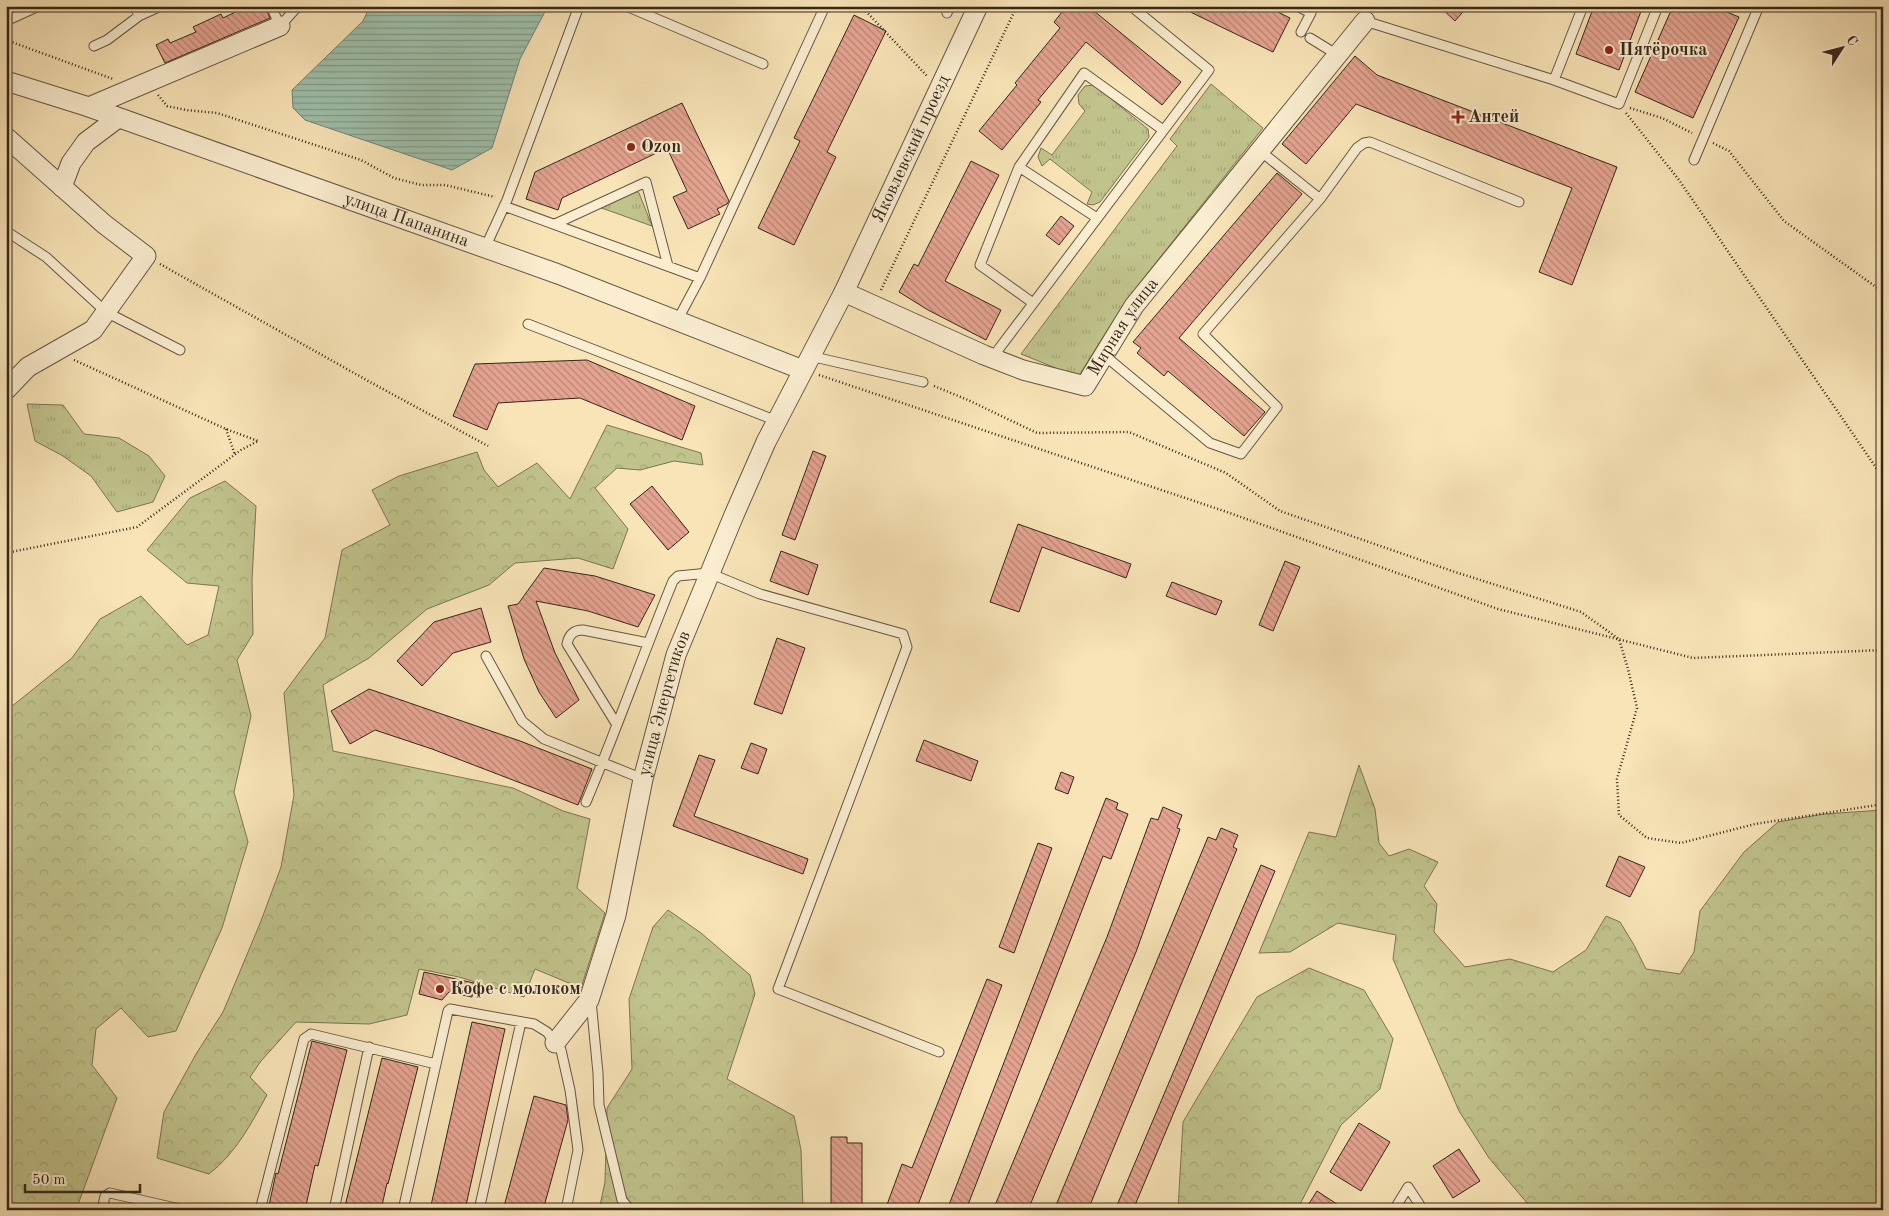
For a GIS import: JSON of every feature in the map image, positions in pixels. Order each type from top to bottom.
[{"type":"street","name":"Яковлевский проезд","points":[[844,292],[978,6]]},
{"type":"street","name":"Мирная улица","points":[[844,292],[992,358],[1024,370],[1085,386],[1134,306],[1336,54],[1365,21]]},
{"type":"street","points":[[89,108],[280,26]]},
{"type":"street","name":"улица Папанина","points":[[6,81],[118,118],[558,274],[677,321],[806,363]]},
{"type":"street","points":[[62,187],[71,163],[86,142],[118,118]]},
{"type":"street","points":[[6,137],[104,224],[146,256],[93,330],[28,367],[6,390]]},
{"type":"street","points":[[806,363],[844,292]]},
{"type":"street","name":"улица Энергетиков","points":[[555,1043],[589,1000],[616,915],[643,779],[676,655],[746,487],[806,363]]},
{"type":"lane","points":[[6,21],[39,6]]},
{"type":"lane","points":[[135,6],[139,16]]},
{"type":"lane","points":[[94,46],[107,40],[139,16],[161,6]]},
{"type":"lane","points":[[271,6],[280,26],[298,6]]},
{"type":"lane","points":[[485,248],[505,203],[579,6]]},
{"type":"lane","points":[[626,6],[763,64]]},
{"type":"lane","points":[[677,321],[700,278],[825,6]]},
{"type":"lane","points":[[992,358],[1209,70],[1131,6]]},
{"type":"lane","points":[[1297,6],[1311,13],[1301,32]]},
{"type":"lane","points":[[1554,80],[1584,6]]},
{"type":"lane","points":[[1365,21],[1554,80],[1619,104],[1658,6]]},
{"type":"lane","points":[[1694,160],[1759,6]]},
{"type":"lane","points":[[1310,38],[1336,54]]},
{"type":"lane","points":[[1033,303],[980,265],[1019,167],[1084,73],[1163,130]]},
{"type":"lane","points":[[1104,355],[1210,443],[1241,454],[1277,407],[1203,334],[1320,199],[1357,148],[1364,143],[1370,142],[1519,202]]},
{"type":"lane","points":[[1259,150],[1320,199]]},
{"type":"lane","points":[[1019,167],[1097,218]]},
{"type":"lane","points":[[555,224],[646,182],[668,266]]},
{"type":"lane","points":[[505,203],[555,224],[700,278]]},
{"type":"lane","points":[[6,231],[46,257],[106,312],[180,350]]},
{"type":"lane","points":[[528,324],[777,422]]},
{"type":"lane","points":[[806,363],[923,382]]},
{"type":"lane","points":[[586,802],[648,643],[675,578],[678,576],[709,572],[760,594],[903,634],[907,647],[778,989],[939,1052]]},
{"type":"lane","points":[[617,725],[568,644],[568,638],[571,633],[583,630],[648,643]]},
{"type":"lane","points":[[486,656],[522,721],[544,739],[643,779]]},
{"type":"lane","points":[[590,996],[598,1073],[598,1105],[622,1200],[630,1210]]},
{"type":"lane","points":[[403,1210],[449,1009],[534,1024],[547,1032],[561,1050],[578,1150],[566,1210]]},
{"type":"lane","points":[[479,1210],[521,1022]]},
{"type":"lane","points":[[260,1210],[304,1039],[311,1034],[436,1064]]},
{"type":"lane","points":[[334,1210],[370,1047]]},
{"type":"lane","points":[[1394,1210],[1408,1186],[1423,1210]]},
{"type":"lane","points":[[102,1210],[105,1196],[110,1193],[184,1210]]},
{"type":"path","points":[[861,6],[939,90]]},
{"type":"path","points":[[874,305],[1017,6]]},
{"type":"path","points":[[6,40],[159,96],[167,106],[217,113],[361,160],[394,178],[420,185],[445,184],[505,203]]},
{"type":"path","points":[[1619,104],[1662,118],[1729,151],[1784,221],[1883,292]]},
{"type":"path","points":[[1619,104],[1679,180],[1879,472],[1883,481]]},
{"type":"path","points":[[146,256],[488,446]]},
{"type":"path","points":[[6,553],[137,527],[234,456],[258,441],[226,429],[56,352]]},
{"type":"path","points":[[806,363],[1498,609],[1694,658],[1883,650]]},
{"type":"path","points":[[923,382],[968,400],[1037,433],[1129,432],[1226,473],[1280,511],[1452,571],[1581,612],[1619,639],[1628,669],[1637,708],[1617,779],[1619,815],[1647,838],[1681,843],[1755,824],[1877,805],[1883,800]]},
{"type":"path","points":[[226,429],[234,456]]},
{"type":"green space","points":[[1211,84],[1263,128],[1127,299],[1078,377],[1021,354],[1177,146],[1170,139]]},
{"type":"green space","points":[[1094,85],[1148,129],[1149,137],[1100,202],[1093,205],[1087,204],[1092,192],[1050,159],[1042,166],[1038,157],[1041,148],[1052,155],[1085,111],[1079,104],[1078,95],[1085,86]]},
{"type":"green space","points":[[632,189],[639,193],[652,226],[596,206]]},
{"type":"green space","points":[[27,404],[63,405],[84,434],[119,438],[149,456],[165,476],[153,502],[117,512],[91,476],[63,456],[35,441]]},
{"type":"green space","points":[[607,425],[701,453],[703,465],[674,461],[640,470],[617,468],[595,488],[628,529],[613,569],[578,558],[515,563],[489,585],[427,609],[369,658],[323,685],[333,751],[513,788],[563,811],[590,819],[577,888],[605,913],[581,988],[535,969],[524,997],[459,977],[419,969],[407,1015],[369,1024],[296,1022],[261,1061],[250,1077],[267,1095],[235,1147],[219,1166],[209,1174],[157,1158],[164,1112],[196,1054],[223,1012],[281,867],[294,795],[284,693],[325,638],[342,550],[390,525],[372,490],[399,476],[477,452],[484,470],[498,487],[537,463],[570,499]]},
{"type":"green space","points":[[225,481],[256,506],[252,580],[253,634],[237,660],[251,716],[234,792],[248,842],[222,928],[176,1031],[148,1037],[121,1008],[96,1029],[92,1065],[117,1098],[76,1210],[6,1210],[6,711],[72,658],[100,619],[141,596],[187,645],[208,635],[219,586],[187,583],[147,550],[190,498]]},
{"type":"green space","points":[[1359,765],[1375,809],[1379,843],[1389,856],[1409,849],[1438,862],[1424,886],[1437,904],[1434,932],[1465,967],[1510,959],[1553,972],[1586,950],[1606,916],[1620,922],[1646,969],[1680,974],[1694,952],[1700,911],[1744,852],[1778,822],[1824,814],[1883,810],[1883,1210],[1533,1210],[1489,1158],[1459,1111],[1393,959],[1396,935],[1338,923],[1290,952],[1259,953],[1309,832],[1336,837]]},
{"type":"green space","points":[[668,910],[701,933],[750,975],[755,994],[727,1079],[794,1116],[801,1150],[803,1210],[599,1210],[605,1182],[607,1108],[632,1069],[629,999],[653,927]]},
{"type":"green space","points":[[1309,968],[1364,990],[1393,1039],[1380,1089],[1341,1125],[1297,1210],[1178,1210],[1183,1122],[1257,997]]},
{"type":"shaded area","points":[[370,6],[548,6],[520,59],[492,148],[452,170],[305,120],[293,108],[292,90],[363,21]]},
{"type":"building","points":[[248,6],[265,6],[270,18],[165,63],[156,45],[168,39],[170,43],[196,32],[193,27],[221,14],[223,18]]},
{"type":"building","points":[[1067,6],[1098,6],[1094,11],[1181,82],[1162,105],[1086,42],[1038,100],[1041,102],[1002,150],[979,131],[1060,28],[1054,22]]},
{"type":"building","points":[[1178,6],[1266,6],[1290,18],[1273,52]]},
{"type":"building","points":[[1439,6],[1468,6],[1455,21]]},
{"type":"building","points":[[1594,6],[1643,6],[1619,70],[1576,54]]},
{"type":"building","points":[[1673,6],[1712,6],[1739,17],[1693,118],[1635,92]]},
{"type":"building","points":[[854,15],[886,31],[827,152],[836,157],[794,245],[758,228],[800,141],[794,138]]},
{"type":"building","points":[[1355,56],[1377,75],[1617,167],[1572,285],[1539,272],[1572,188],[1356,104],[1306,164],[1282,144]]},
{"type":"building","points":[[682,103],[729,201],[717,209],[720,214],[688,229],[673,197],[687,191],[667,148],[562,198],[558,210],[526,199],[535,172]]},
{"type":"building","points":[[971,161],[999,175],[945,281],[1001,310],[986,340],[928,310],[899,292],[914,264],[918,266]]},
{"type":"building","points":[[1277,173],[1302,194],[1179,338],[1265,412],[1244,436],[1168,371],[1164,376],[1137,353],[1141,348],[1133,342]]},
{"type":"building","points":[[1061,216],[1074,226],[1059,245],[1046,235]]},
{"type":"building","points":[[587,360],[695,406],[682,440],[580,398],[498,403],[487,430],[453,416],[475,364]]},
{"type":"building","points":[[813,451],[826,456],[795,540],[782,535]]},
{"type":"building","points":[[652,486],[689,532],[668,550],[630,504]]},
{"type":"building","points":[[1018,524],[1131,564],[1126,578],[1042,547],[1019,612],[990,602]]},
{"type":"building","points":[[781,551],[818,565],[808,595],[770,581]]},
{"type":"building","points":[[1285,561],[1300,567],[1273,631],[1259,625]]},
{"type":"building","points":[[544,568],[595,576],[655,595],[638,627],[588,611],[536,601],[555,653],[579,700],[556,718],[539,692],[524,659],[508,606],[518,604]]},
{"type":"building","points":[[1172,582],[1222,601],[1216,615],[1166,596]]},
{"type":"building","points":[[481,608],[491,642],[453,653],[422,686],[397,661],[434,622]]},
{"type":"building","points":[[777,638],[805,648],[782,714],[754,704]]},
{"type":"building","points":[[369,689],[520,741],[592,769],[578,805],[432,749],[375,730],[350,744],[331,711]]},
{"type":"building","points":[[924,740],[978,761],[971,781],[916,761]]},
{"type":"building","points":[[751,743],[767,749],[758,774],[741,768]]},
{"type":"building","points":[[699,755],[715,760],[694,816],[808,859],[803,874],[673,826]]},
{"type":"building","points":[[1061,772],[1074,777],[1068,794],[1055,789]]},
{"type":"building","points":[[1106,798],[1118,803],[1116,809],[1128,814],[1111,859],[1103,856],[966,1210],[947,1210]]},
{"type":"building","points":[[1163,807],[1182,815],[1177,828],[1180,829],[1136,952],[1028,1210],[993,1210],[1107,937],[1151,818],[1158,820]]},
{"type":"building","points":[[1221,828],[1238,835],[1233,847],[1237,849],[1088,1210],[1054,1210],[1208,837],[1216,840]]},
{"type":"building","points":[[1038,843],[1052,848],[1014,953],[999,947]]},
{"type":"building","points":[[1619,856],[1645,867],[1630,897],[1606,886]]},
{"type":"building","points":[[1261,865],[1275,871],[1133,1210],[1115,1210]]},
{"type":"building","points":[[424,972],[474,983],[472,997],[449,992],[442,1000],[419,994]]},
{"type":"building","points":[[987,979],[1002,985],[916,1210],[885,1210],[902,1164],[912,1168]]},
{"type":"building","points":[[472,1022],[505,1029],[465,1210],[430,1210]]},
{"type":"building","points":[[312,1041],[347,1050],[318,1166],[315,1165],[305,1210],[268,1210],[276,1173],[278,1174]]},
{"type":"building","points":[[382,1058],[418,1067],[381,1210],[344,1210]]},
{"type":"building","points":[[534,1096],[566,1105],[568,1120],[543,1210],[503,1210]]},
{"type":"building","points":[[1359,1123],[1390,1142],[1361,1191],[1330,1172]]},
{"type":"building","points":[[831,1137],[847,1137],[847,1143],[862,1143],[862,1210],[831,1210]]},
{"type":"building","points":[[1459,1149],[1480,1181],[1453,1198],[1433,1166]]},
{"type":"building","points":[[1317,1191],[1346,1210],[1305,1210]]},
{"type":"place","name":"Пятёрочка","points":[[1609,50]]},
{"type":"place","name":"Антей","points":[[1458,117]]},
{"type":"place","name":"Ozon","points":[[631,147]]},
{"type":"place","name":"Кофе с молоком","points":[[440,989]]}]
